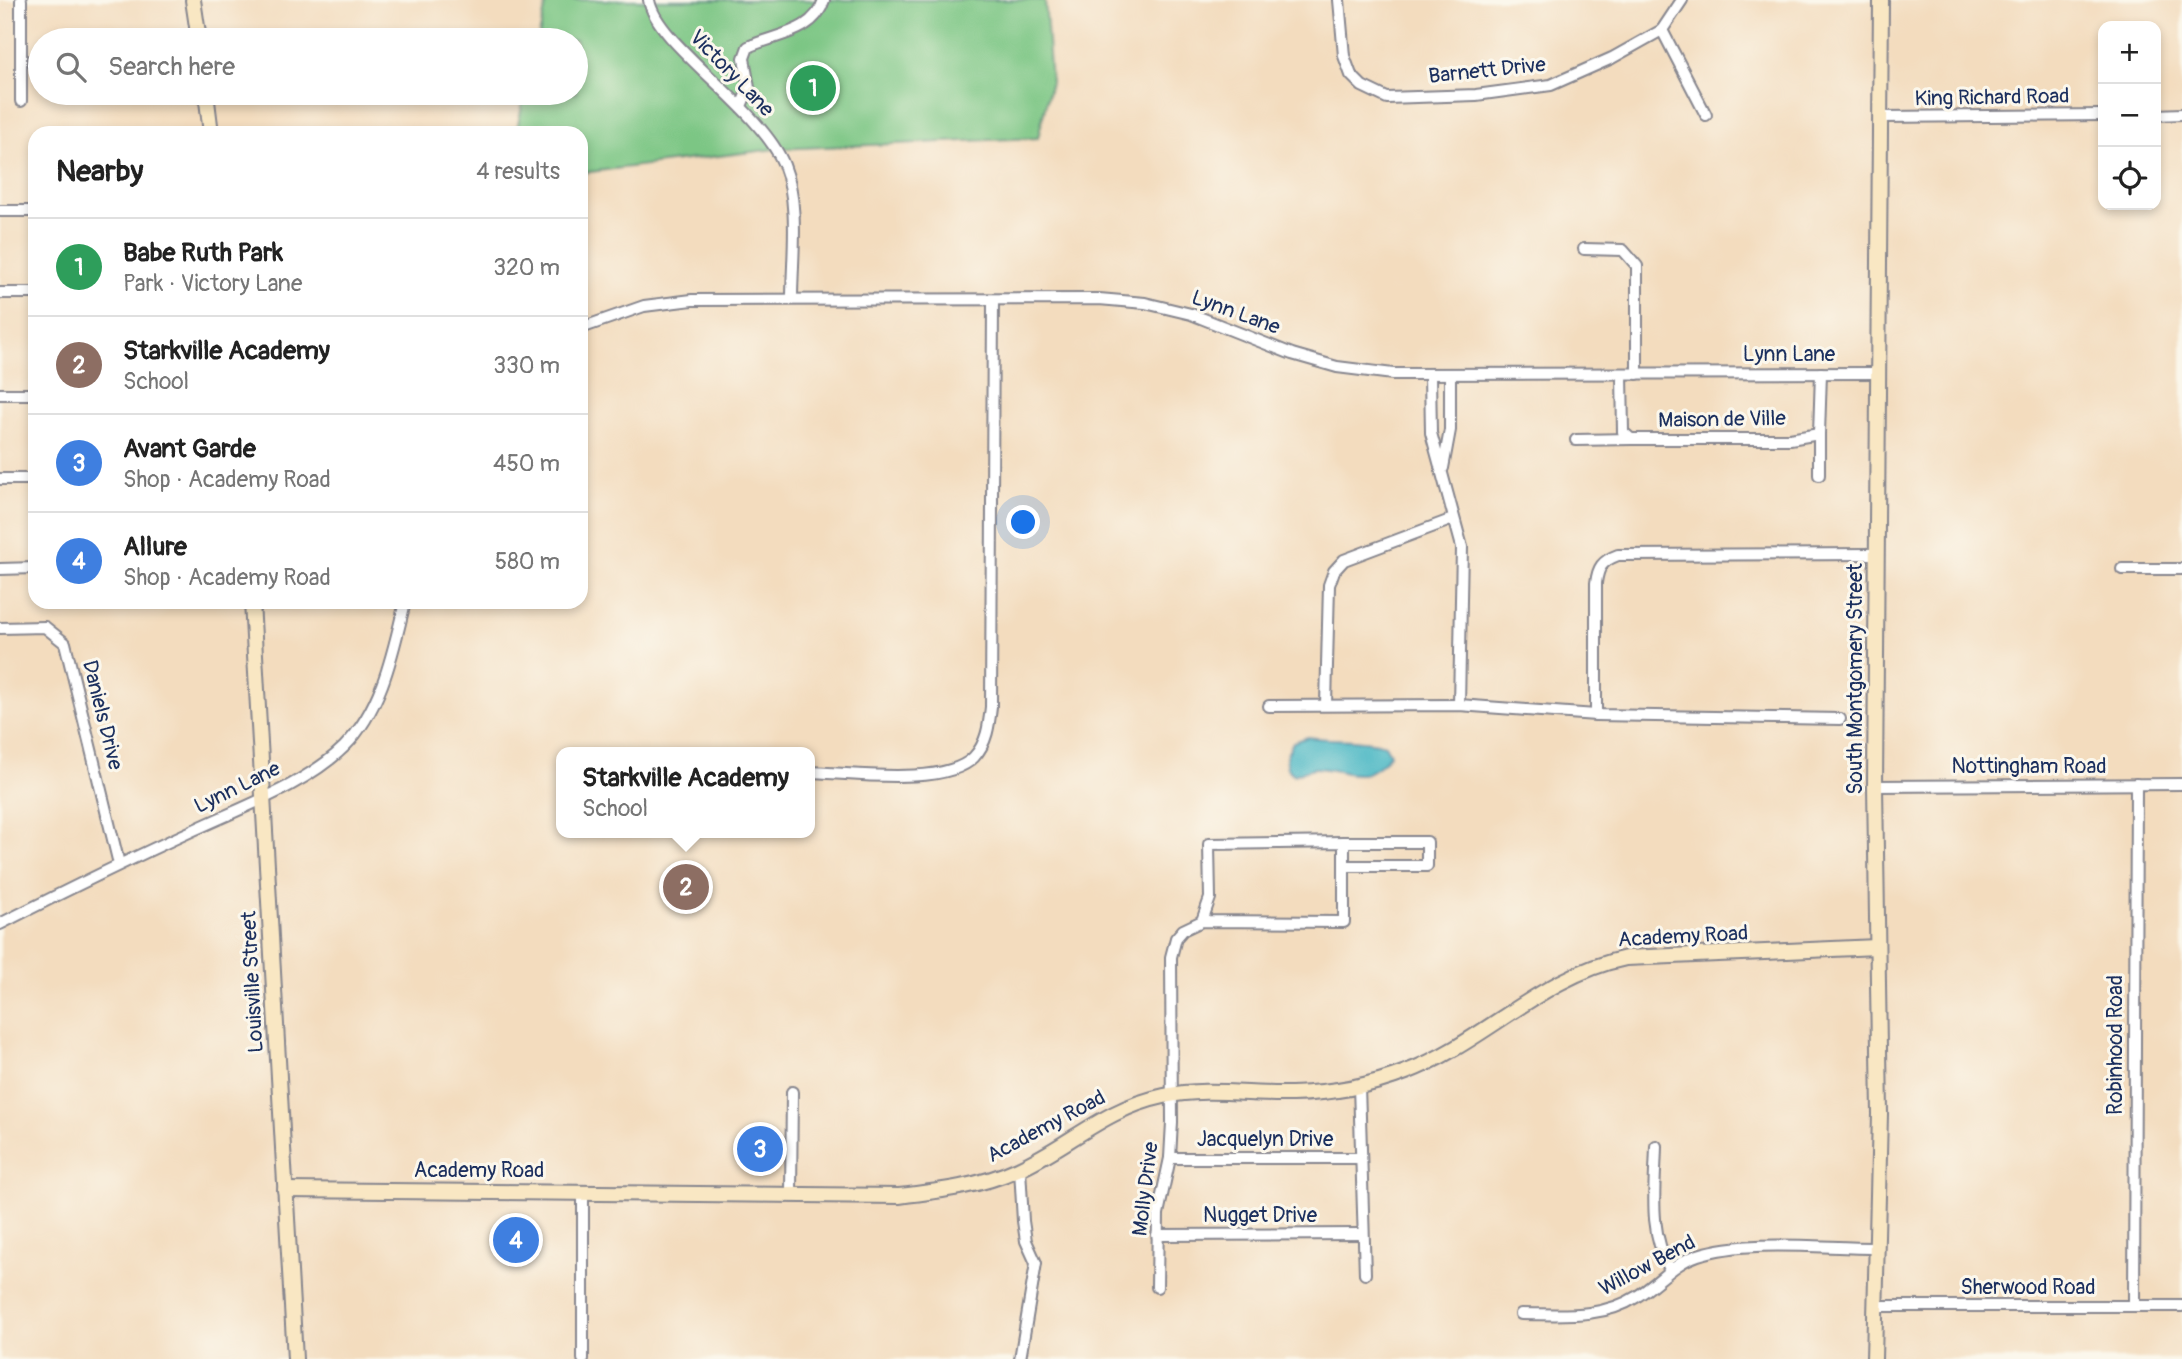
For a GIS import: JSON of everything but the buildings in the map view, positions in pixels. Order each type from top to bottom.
[{"type":"street","points":[[20,102],[21,0]]},
{"type":"street","points":[[193,0],[197,28]]},
{"type":"street","name":"Victory Lane","points":[[649,0],[662,28],[741,106],[775,149],[784,166],[791,194],[792,299]]},
{"type":"street","points":[[741,106],[749,88],[744,58],[748,47],[800,29],[819,15],[824,0]]},
{"type":"street","name":"Barnett Drive","points":[[1339,0],[1345,57],[1351,75],[1363,86],[1387,98],[1476,95],[1551,85],[1612,58],[1662,30],[1682,0]]},
{"type":"street","name":"South Montgomery Street","points":[[1874,1359],[1880,1114],[1875,786],[1881,0]]},
{"type":"street","points":[[1662,30],[1706,116]]},
{"type":"street","points":[[208,105],[210,126]]},
{"type":"street","points":[[2161,115],[2182,114]]},
{"type":"street","name":"King Richard Road","points":[[1882,117],[2098,115]]},
{"type":"street","points":[[0,211],[28,211]]},
{"type":"street","points":[[1584,249],[1623,250],[1637,266],[1637,374]]},
{"type":"street","points":[[0,293],[28,293]]},
{"type":"street","name":"Lynn Lane","points":[[588,326],[644,306],[692,300],[1099,299],[1144,303],[1191,314],[1292,354],[1337,367],[1393,374],[1450,376],[1879,373]]},
{"type":"street","points":[[815,772],[939,773],[961,767],[984,742],[991,706],[993,300]]},
{"type":"street","points":[[1819,475],[1821,373]]},
{"type":"street","name":"Maison de Ville","points":[[1622,374],[1623,432],[1631,439],[1790,439],[1819,434]]},
{"type":"street","points":[[1430,375],[1431,433],[1462,547],[1459,705]]},
{"type":"street","points":[[1443,471],[1450,430],[1450,376]]},
{"type":"street","points":[[0,394],[28,394]]},
{"type":"street","points":[[1576,440],[1631,439]]},
{"type":"street","points":[[0,479],[28,479]]},
{"type":"street","points":[[1326,705],[1329,585],[1334,571],[1344,561],[1453,519]]},
{"type":"street","points":[[1596,715],[1596,583],[1598,569],[1606,559],[1618,555],[1877,554]]},
{"type":"street","points":[[0,569],[28,568]]},
{"type":"street","points":[[2122,569],[2182,569]]},
{"type":"street","name":"Louisville Street","points":[[252,609],[295,1359]]},
{"type":"street","name":"Lynn Lane","points":[[0,924],[119,864],[263,798],[324,764],[345,746],[360,727],[383,682],[403,609]]},
{"type":"street","name":"Daniels Drive","points":[[0,628],[45,627],[65,643],[119,864]]},
{"type":"street","points":[[1269,706],[1459,705],[1596,715],[1840,719]]},
{"type":"street","name":"Robinhood Road","points":[[2134,1306],[2136,784]]},
{"type":"street","name":"Nottingham Road","points":[[1875,786],[2182,784]]},
{"type":"street","points":[[1345,842],[1344,922],[1202,921],[1210,898],[1209,844],[1345,842],[1427,842],[1427,866],[1345,866]]},
{"type":"street","name":"Molly Drive","points":[[1157,1287],[1160,1191],[1170,1158],[1173,1095],[1171,957],[1176,938],[1183,930],[1202,921]]},
{"type":"street","name":"Academy Road","points":[[285,1190],[900,1196],[986,1182],[1020,1169],[1084,1128],[1124,1108],[1173,1095],[1215,1092],[1293,1094],[1359,1086],[1407,1072],[1450,1050],[1559,981],[1595,964],[1626,958],[1877,947]]},
{"type":"street","points":[[1359,1086],[1365,1274]]},
{"type":"street","points":[[791,1194],[792,1091]]},
{"type":"street","points":[[1656,1146],[1654,1221],[1660,1252],[1670,1269]]},
{"type":"street","name":"Jacquelyn Drive","points":[[1170,1158],[1360,1158]]},
{"type":"street","points":[[1020,1169],[1026,1241],[1037,1263],[1020,1359]]},
{"type":"street","points":[[583,1192],[583,1359]]},
{"type":"street","name":"Nugget Drive","points":[[1157,1235],[1362,1234]]},
{"type":"street","name":"Willow Bend","points":[[1521,1314],[1578,1315],[1612,1309],[1637,1297],[1670,1269],[1696,1256],[1724,1249],[1875,1248]]},
{"type":"street","name":"Sherwood Road","points":[[1874,1306],[2182,1306]]},
{"type":"green space","points":[[547,0],[1045,0],[1051,82],[1038,138],[775,149],[588,172],[588,126],[518,126],[522,105],[588,105],[588,28],[541,28]]},
{"type":"water","points":[[1308,737],[1377,743],[1385,745],[1390,754],[1380,765],[1363,774],[1315,768],[1294,775],[1287,768],[1286,757],[1293,742]]},
{"type":"place","name":"Babe Ruth Park","points":[[813,88]]},
{"type":"place","name":"Starkville Academy","points":[[686,887]]},
{"type":"place","name":"Avant Garde","points":[[760,1149]]},
{"type":"place","name":"Allure","points":[[516,1240]]}]
